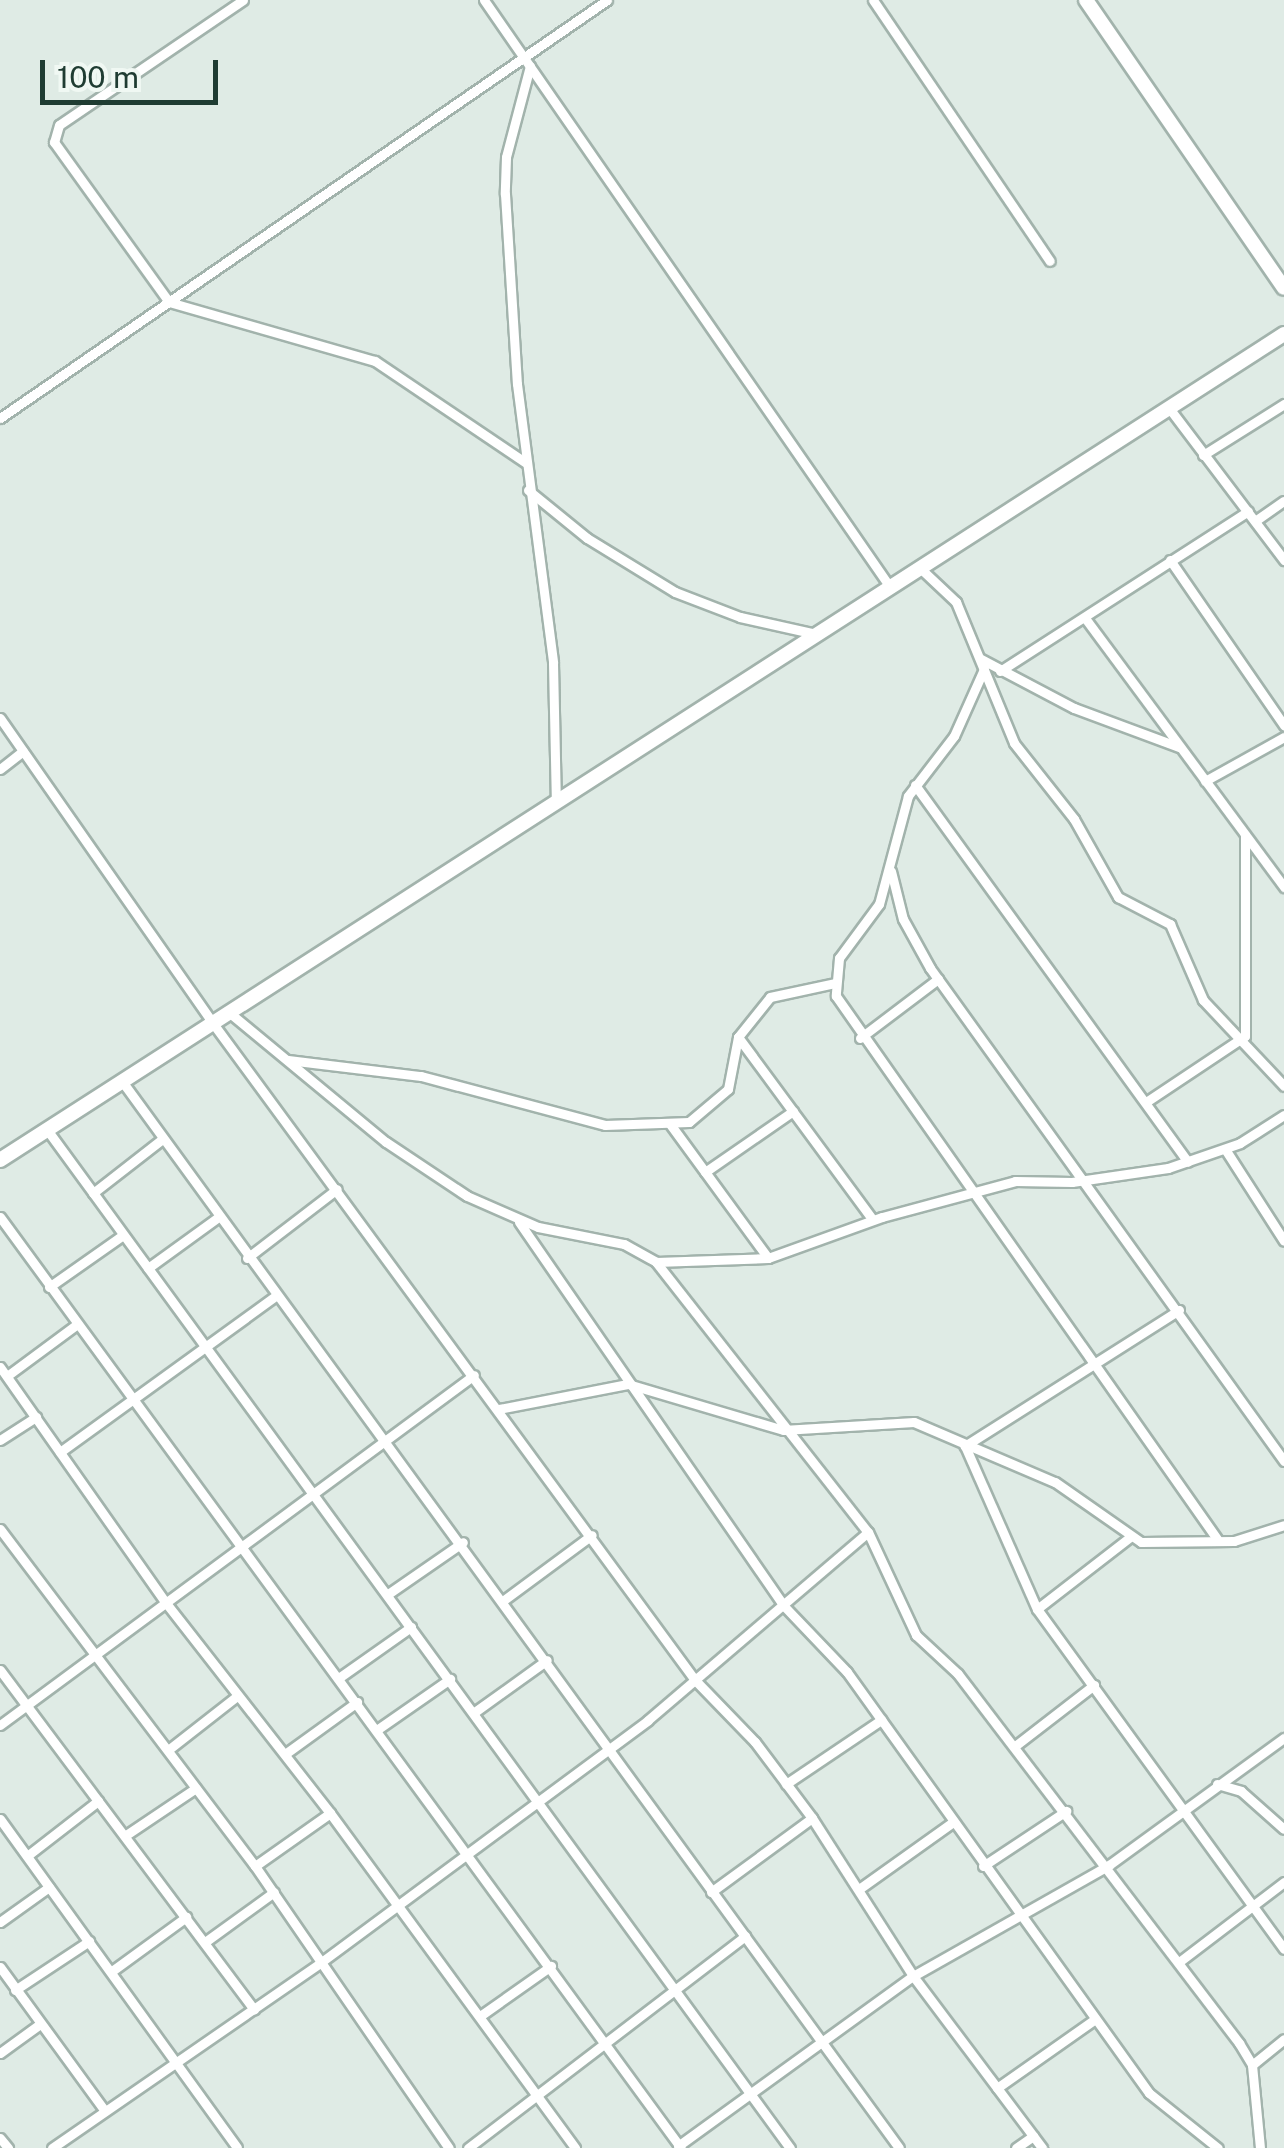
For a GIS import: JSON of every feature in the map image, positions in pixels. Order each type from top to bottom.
[{"type":"street","points":[[243,0],[53,133],[169,302],[375,361],[525,462]]},
{"type":"street","points":[[484,0],[890,587]]},
{"type":"street","points":[[0,418],[527,62],[607,0]]},
{"type":"street","points":[[874,0],[1050,261]]},
{"type":"street","points":[[1086,0],[1284,288]]},
{"type":"street","points":[[527,62],[504,177],[525,462],[553,663],[556,803]]},
{"type":"street","points":[[0,1160],[124,1084],[1284,334]]},
{"type":"street","points":[[1203,454],[1284,404]]},
{"type":"street","points":[[1169,408],[1284,560]]},
{"type":"street","points":[[528,490],[587,538],[675,592],[740,618],[816,634]]},
{"type":"street","points":[[1255,521],[1284,501]]},
{"type":"street","points":[[1000,671],[1248,511]]},
{"type":"street","points":[[1170,560],[1284,725]]},
{"type":"street","points":[[920,568],[956,602],[1014,744],[1074,820],[1118,897],[1170,924],[1196,988],[1239,1042],[1284,1086]]},
{"type":"street","points":[[1084,618],[1245,836],[1280,874],[1284,887]]},
{"type":"street","points":[[982,664],[1099,719],[1181,748]]},
{"type":"street","points":[[982,664],[954,736],[914,786],[879,904],[844,949],[835,983],[839,1006],[975,1192],[1217,1539]]},
{"type":"street","points":[[0,718],[214,1026],[592,1535],[694,1680],[812,1818],[914,1976],[1042,2148]]},
{"type":"street","points":[[1206,782],[1284,738]]},
{"type":"street","points":[[0,769],[23,752]]},
{"type":"street","points":[[914,786],[1188,1162]]},
{"type":"street","points":[[1146,1102],[1239,1042],[1245,1034],[1245,836]]},
{"type":"street","points":[[890,860],[904,919],[938,979],[1088,1180],[1284,1460]]},
{"type":"street","points":[[860,1038],[938,979]]},
{"type":"street","points":[[288,1060],[421,1076],[560,1118],[637,1129],[689,1122],[718,1102],[728,1089],[738,1037],[770,997],[835,983]]},
{"type":"street","points":[[232,1014],[425,1170],[517,1220],[624,1244],[656,1262],[783,1430],[868,1532],[916,1635],[938,1650],[1109,1865],[1252,2065],[1260,2148]]},
{"type":"street","points":[[738,1037],[873,1220]]},
{"type":"street","points":[[124,1084],[274,1297],[463,1542],[612,1747],[711,1892],[899,2148]]},
{"type":"street","points":[[705,1172],[794,1111]]},
{"type":"street","points":[[656,1262],[768,1258],[873,1220],[1016,1181],[1088,1180],[1188,1162],[1225,1149],[1284,1115]]},
{"type":"street","points":[[670,1124],[768,1258]]},
{"type":"street","points":[[48,1131],[312,1495],[541,1799],[790,2148]]},
{"type":"street","points":[[92,1193],[161,1140]]},
{"type":"street","points":[[1225,1149],[1284,1241]]},
{"type":"street","points":[[248,1258],[337,1189]]},
{"type":"street","points":[[0,1217],[132,1403],[470,1853],[679,2147],[820,2040],[914,1976],[1109,1865],[1284,1738]]},
{"type":"street","points":[[148,1268],[217,1218]]},
{"type":"street","points":[[517,1220],[784,1606],[847,1672],[1019,1918],[1149,2093],[1218,2148]]},
{"type":"street","points":[[48,1287],[124,1234]]},
{"type":"street","points":[[60,1452],[274,1297]]},
{"type":"street","points":[[965,1446],[1178,1310]]},
{"type":"street","points":[[76,1326],[3,1372],[166,1603],[285,1754],[575,2148]]},
{"type":"street","points":[[0,1725],[474,1375]]},
{"type":"street","points":[[499,1409],[628,1384],[783,1430],[898,1420],[1055,1482],[1130,1538],[1158,1544],[1246,1538],[1284,1524]]},
{"type":"street","points":[[0,1440],[36,1417]]},
{"type":"street","points":[[965,1446],[1037,1610],[1185,1808],[1284,1949]]},
{"type":"street","points":[[0,1530],[274,1892],[449,2148]]},
{"type":"street","points":[[52,2148],[320,1963],[612,1747],[868,1532]]},
{"type":"street","points":[[504,1600],[592,1535]]},
{"type":"street","points":[[1037,1610],[1130,1538]]},
{"type":"street","points":[[388,1594],[463,1542]]},
{"type":"street","points":[[340,1677],[411,1627]]},
{"type":"street","points":[[476,1710],[547,1660]]},
{"type":"street","points":[[0,1670],[254,2010]]},
{"type":"street","points":[[378,1729],[450,1679]]},
{"type":"street","points":[[1014,1746],[1094,1685]]},
{"type":"street","points":[[168,1750],[237,1696]]},
{"type":"street","points":[[285,1754],[357,1702]]},
{"type":"street","points":[[786,1784],[881,1720]]},
{"type":"street","points":[[1218,1784],[1241,1791],[1284,1829]]},
{"type":"street","points":[[126,1835],[196,1788]]},
{"type":"street","points":[[27,1856],[98,1801]]},
{"type":"street","points":[[983,1866],[1066,1811]]},
{"type":"street","points":[[255,1866],[330,1814]]},
{"type":"street","points":[[711,1892],[812,1818]]},
{"type":"street","points":[[0,1819],[179,2060],[237,2148]]},
{"type":"street","points":[[859,1889],[953,1822]]},
{"type":"street","points":[[1180,1962],[1284,1882]]},
{"type":"street","points":[[0,1922],[49,1887]]},
{"type":"street","points":[[205,1942],[274,1892]]},
{"type":"street","points":[[112,1972],[186,1917]]},
{"type":"street","points":[[468,2148],[677,1992],[745,1936]]},
{"type":"street","points":[[15,1990],[88,1940]]},
{"type":"street","points":[[480,2016],[551,1966]]},
{"type":"street","points":[[0,1968],[104,2111]]},
{"type":"street","points":[[998,2088],[1095,2020]]},
{"type":"street","points":[[0,2053],[40,2024]]},
{"type":"street","points":[[1252,2065],[1284,2039]]},
{"type":"street","points":[[1016,2148],[1033,2136]]},
{"type":"street","points":[[0,2138],[8,2148]]}]
